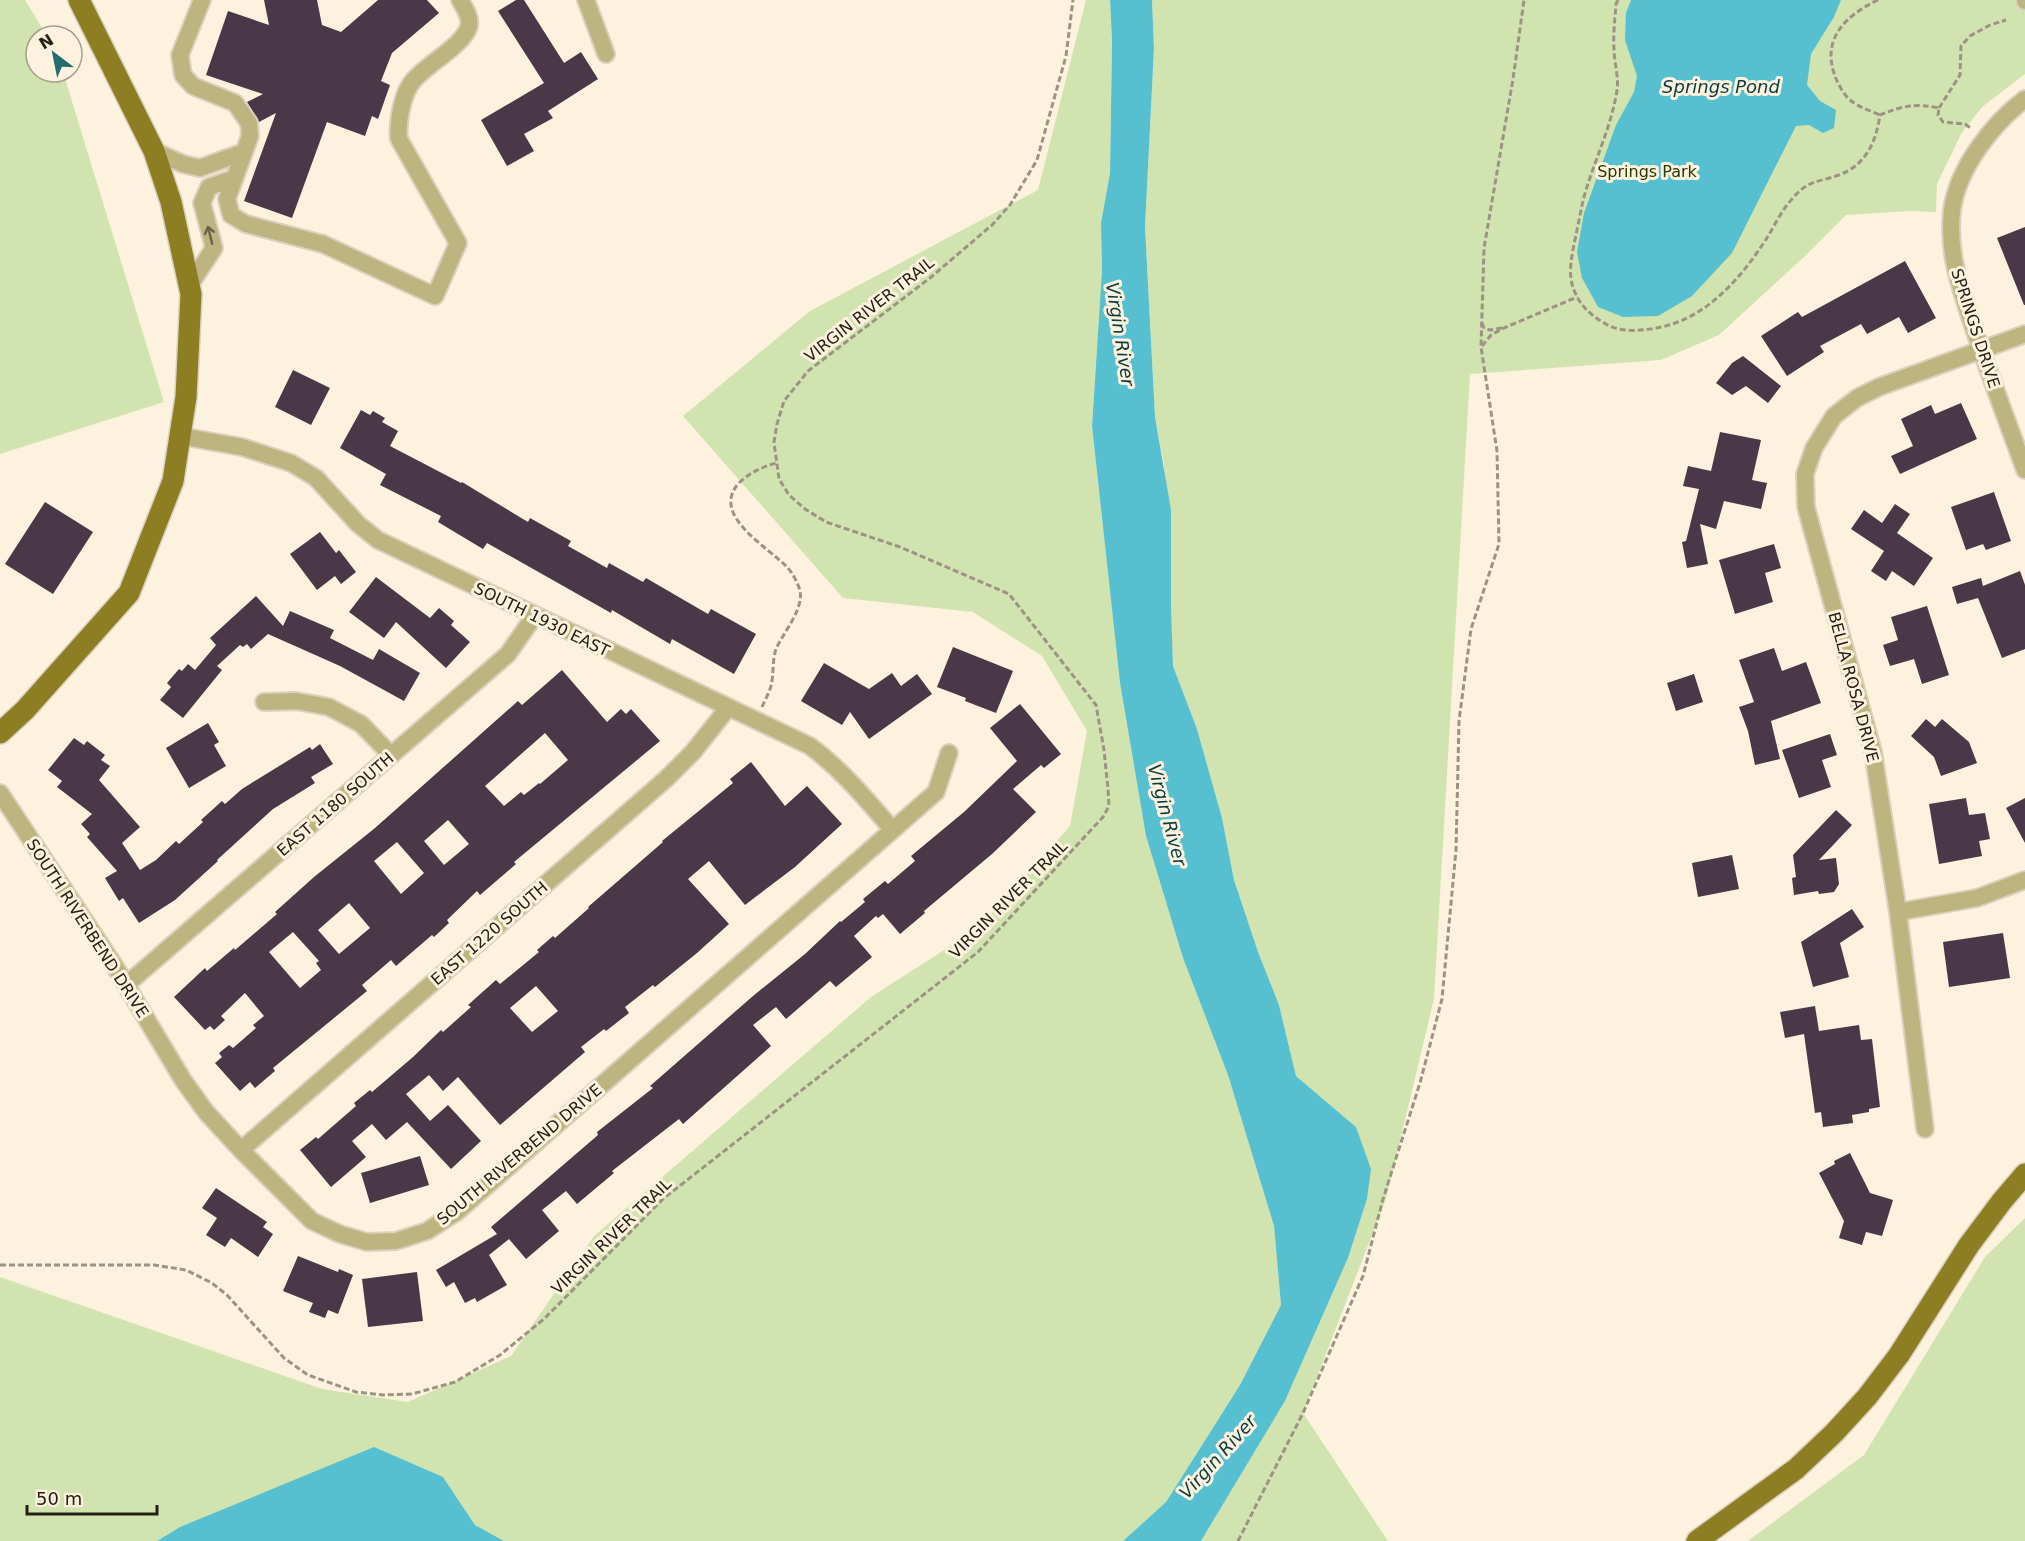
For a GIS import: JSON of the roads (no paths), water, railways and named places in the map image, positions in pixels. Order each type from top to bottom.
[{"type":"main road","points":[[0,733],[25,710],[129,592],[173,481],[186,397],[191,294],[171,201],[154,151],[80,0]]},
{"type":"main road","points":[[1697,1541],[1796,1469],[1867,1397],[1899,1355],[1969,1245],[2025,1174]]},
{"type":"street","points":[[202,0],[180,55],[183,75],[194,86],[236,103],[249,123],[250,136],[227,199],[231,215],[246,224],[323,244],[435,296],[458,243],[399,139],[397,122],[410,84],[464,35],[470,24],[467,12],[460,0]]},
{"type":"street","points":[[586,0],[606,54]]},
{"type":"street","name":"SPRINGS DRIVE","points":[[2025,99],[2006,113],[1985,137],[1963,176],[1952,211],[1956,274],[2025,470]]},
{"type":"street","points":[[154,151],[183,164],[200,168],[244,152]]},
{"type":"street","points":[[189,286],[213,248],[202,203],[209,187],[235,177]]},
{"type":"street","name":"BELLA ROSA DRIVE","points":[[1925,1129],[1898,912],[1873,752],[1806,507],[1805,474],[1814,448],[1834,416],[1857,398],[1878,387],[2025,334]]},
{"type":"street","name":"SOUTH 1930 EAST","points":[[180,436],[242,447],[291,463],[316,478],[358,524],[378,540],[810,746],[846,777],[892,829]]},
{"type":"street","name":"EAST 1180 SOUTH","points":[[126,985],[508,654],[535,615]]},
{"type":"street","points":[[264,702],[296,701],[329,707],[361,724],[391,755]]},
{"type":"street","name":"EAST 1220 SOUTH","points":[[241,1150],[666,779],[693,752],[728,708]]},
{"type":"street","name":"SOUTH RIVERBEND DRIVE","points":[[0,792],[126,985],[183,1080],[206,1112],[312,1221],[340,1234],[367,1242],[396,1241],[427,1231],[458,1211],[936,792],[949,753]]},
{"type":"street","points":[[1898,912],[1977,898],[2025,880]]},
{"type":"water","name":"Virgin River","points":[[1110,0],[1152,0],[1154,48],[1145,227],[1155,417],[1171,510],[1173,666],[1197,729],[1222,818],[1234,880],[1258,952],[1279,1005],[1296,1076],[1356,1127],[1371,1169],[1367,1199],[1348,1258],[1285,1401],[1201,1541],[1123,1541],[1166,1502],[1240,1385],[1281,1305],[1274,1226],[1228,1075],[1183,958],[1146,836],[1120,683],[1092,426],[1102,270],[1101,223],[1110,173],[1112,41]]},
{"type":"water","name":"Springs Pond","points":[[1631,0],[1841,0],[1834,17],[1811,54],[1807,85],[1820,101],[1836,110],[1834,128],[1823,133],[1809,125],[1796,126],[1732,253],[1692,296],[1658,316],[1623,317],[1598,307],[1582,278],[1577,252],[1584,213],[1616,125],[1634,92],[1637,76],[1625,40],[1626,13]]},
{"type":"water","points":[[374,1447],[443,1477],[475,1525],[504,1541],[157,1541],[180,1527]]},
{"type":"park label","name":"Springs Park","points":[[1647,171]]}]
